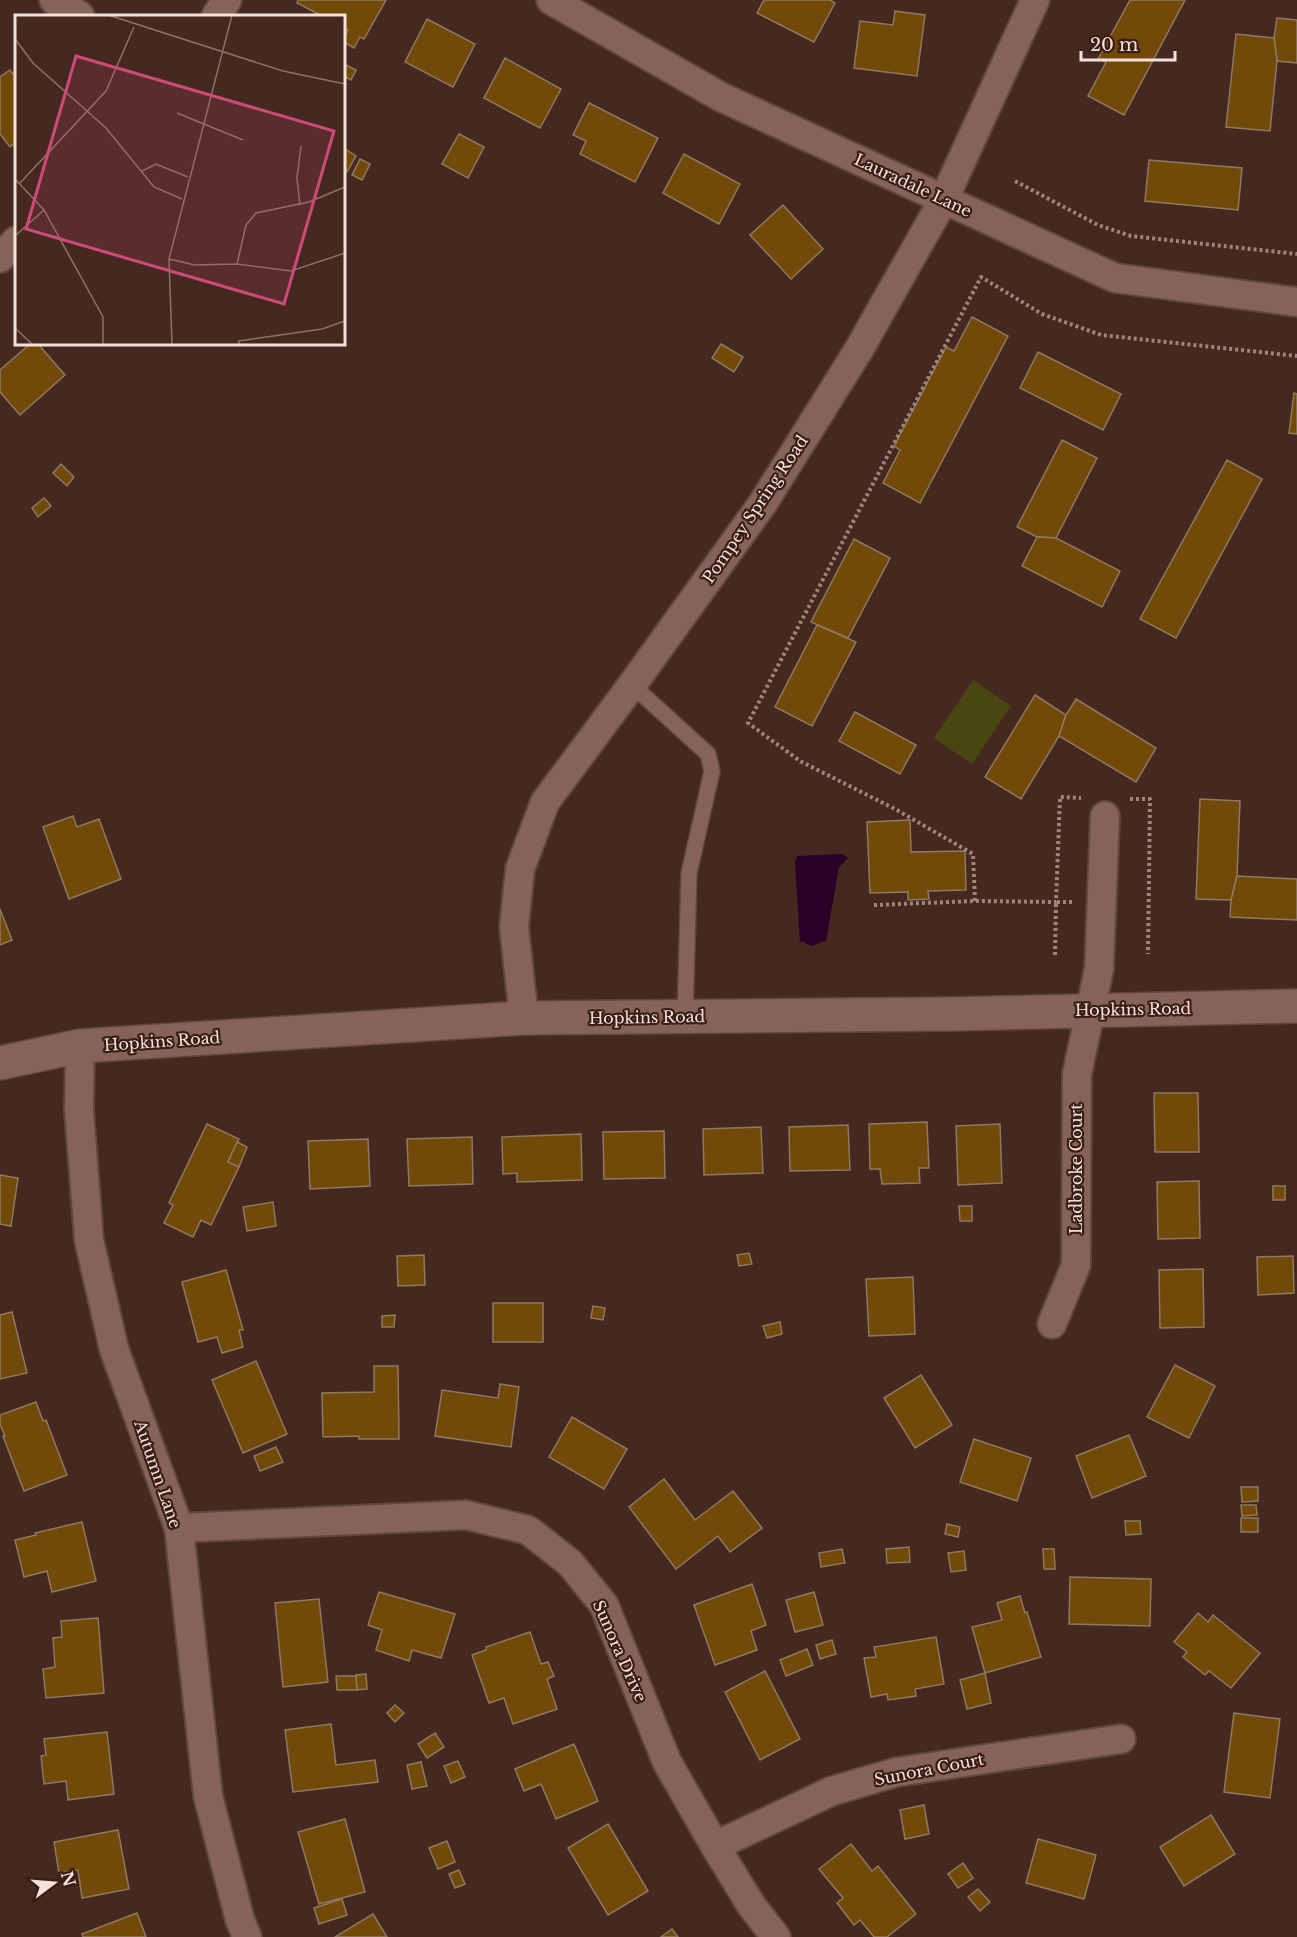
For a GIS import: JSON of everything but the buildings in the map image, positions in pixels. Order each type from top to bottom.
[{"type":"main road","name":"Hopkins Road","points":[[0,1064],[80,1047],[524,1018],[1297,1006]]},
{"type":"street","points":[[54,0],[78,15]]},
{"type":"street","points":[[217,15],[227,0]]},
{"type":"street","name":"Lauradale Lane","points":[[551,0],[721,97],[1115,278],[1297,302]]},
{"type":"street","name":"Pompey Spring Road","points":[[524,1018],[514,927],[520,869],[545,802],[763,503],[858,351],[944,199],[1035,0]]},
{"type":"street","points":[[0,258],[15,242]]},
{"type":"street","name":"Ladbroke Court","points":[[1052,1324],[1076,1265],[1077,1074],[1101,955],[1105,816]]},
{"type":"street","name":"Autumn Lane","points":[[80,1047],[79,1110],[89,1240],[114,1349],[179,1528],[208,1796],[240,1920],[247,1937]]},
{"type":"street","name":"Sunora Drive","points":[[179,1528],[466,1515],[528,1530],[570,1563],[604,1605],[667,1762],[751,1905],[776,1937]]},
{"type":"street","name":"Sunora Court","points":[[715,1846],[832,1791],[897,1772],[1121,1739]]},
{"type":"lane","points":[[632,685],[708,754],[712,771],[689,873],[685,1016]]},
{"type":"path","points":[[1015,181],[1098,225],[1131,236],[1297,254]]},
{"type":"path","points":[[975,901],[973,854],[897,810],[800,760],[748,723],[981,277],[1042,314],[1101,335],[1297,356]]},
{"type":"path","points":[[1055,955],[1060,797],[1082,798]]},
{"type":"path","points":[[1128,799],[1150,799],[1148,954]]},
{"type":"path","points":[[874,905],[975,901],[1081,902]]},
{"type":"shaded area","points":[[973,680],[1011,706],[972,764],[934,738]]},
{"type":"shaded area","points":[[842,854],[848,858],[839,867],[826,941],[812,945],[800,942],[795,863],[797,856]]}]
